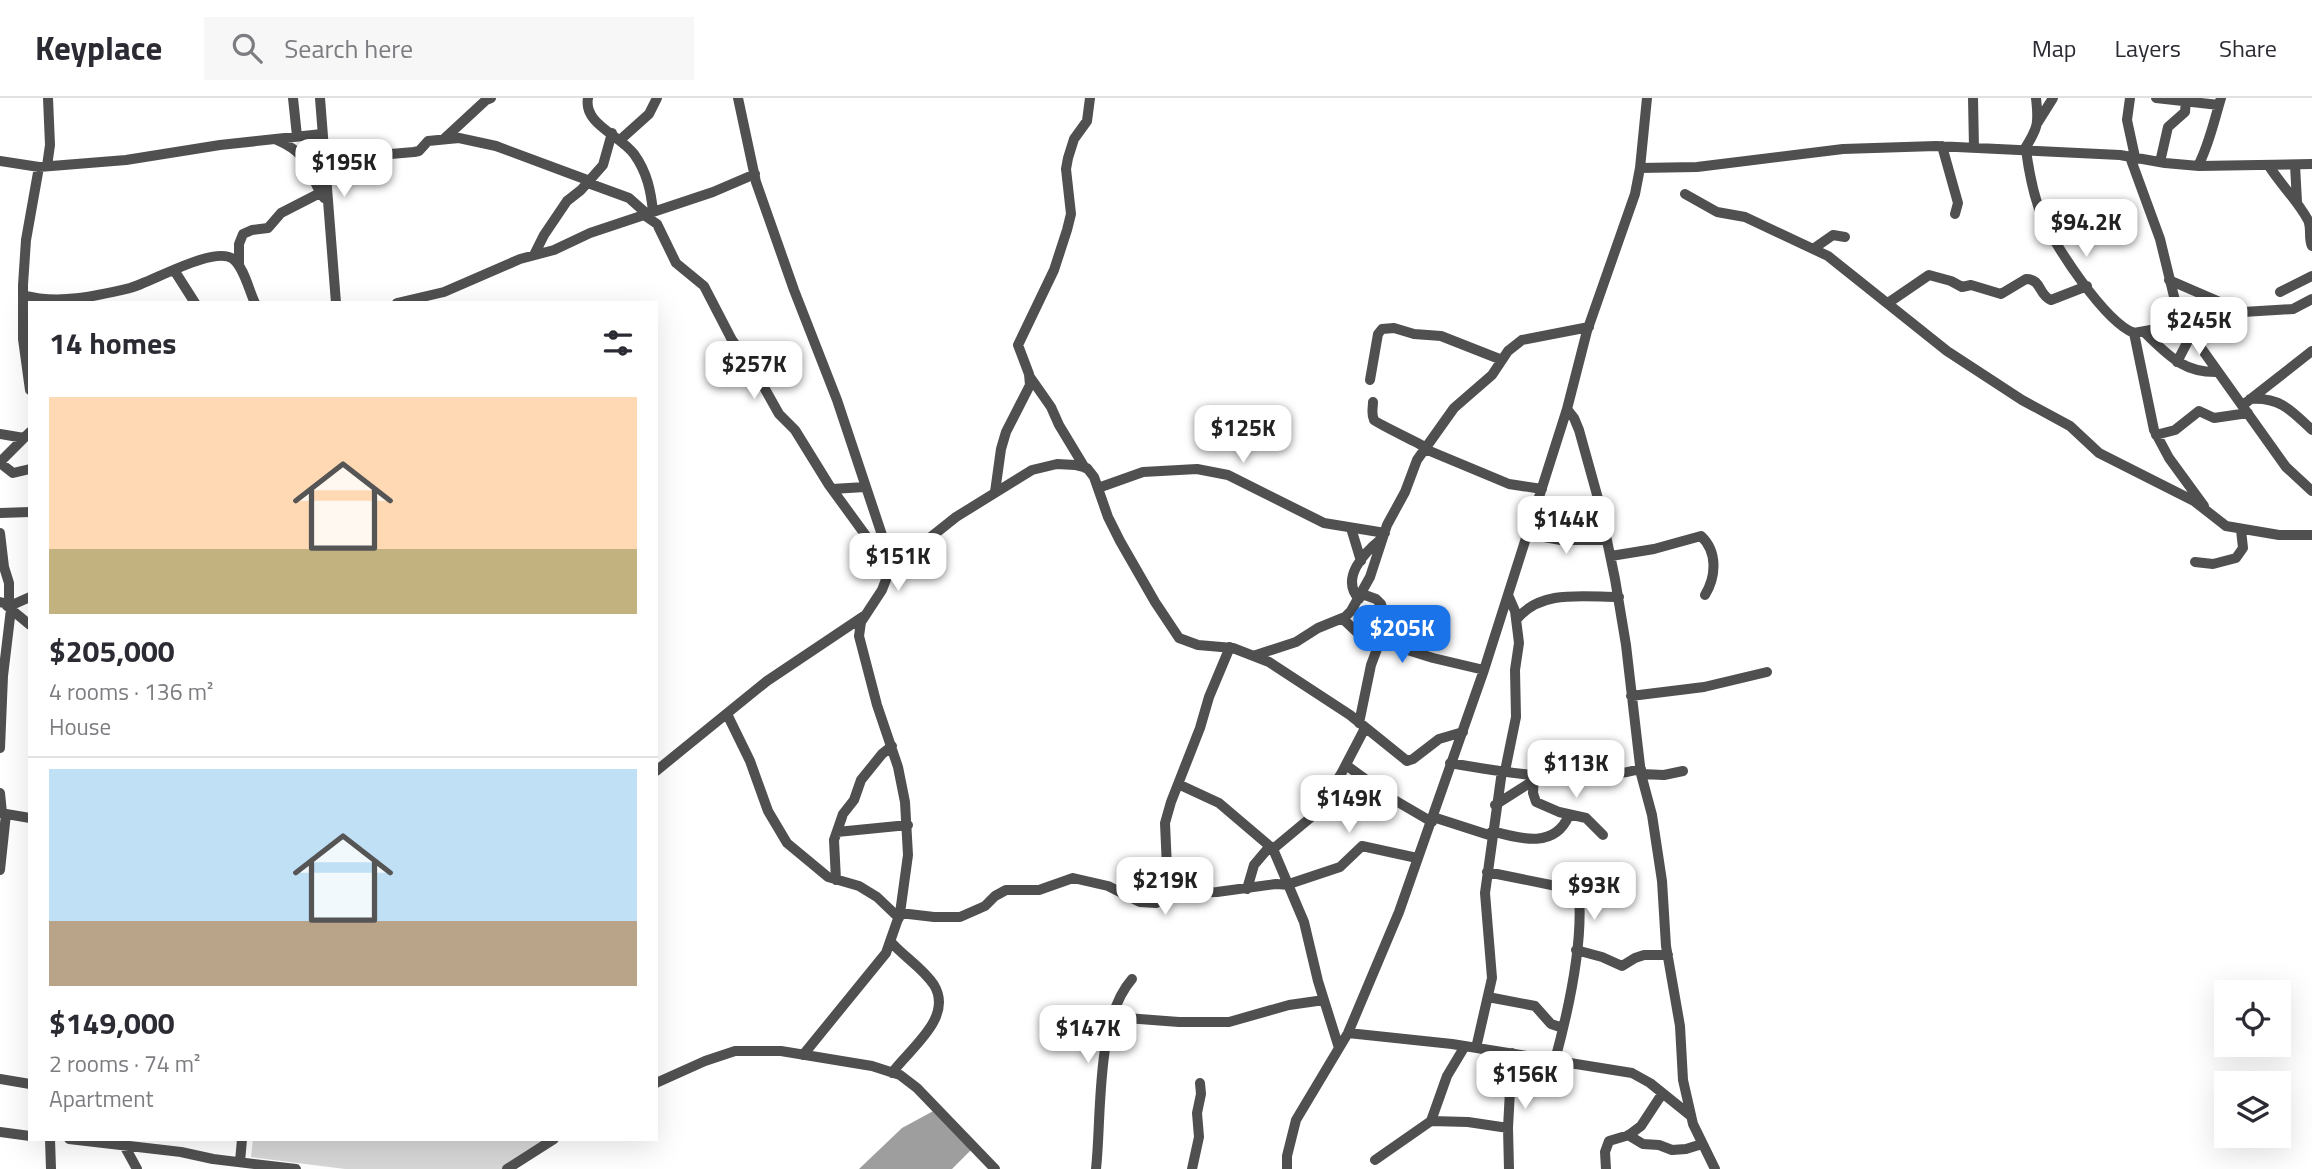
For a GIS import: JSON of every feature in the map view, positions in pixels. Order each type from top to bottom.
[{"type":"street","points":[[28,376],[23,340],[26,240],[50,145],[48,98]]},
{"type":"street","points":[[293,98],[299,136],[306,147],[307,162]]},
{"type":"street","points":[[320,98],[336,301]]},
{"type":"street","points":[[445,138],[491,98]]},
{"type":"street","points":[[588,98],[588,113],[594,122],[616,136],[634,154],[643,168],[650,188],[648,213]]},
{"type":"street","points":[[534,255],[567,201],[589,182],[603,165],[616,136],[649,114],[657,98]]},
{"type":"street","points":[[738,98],[755,174],[794,290],[837,400],[886,547],[888,569],[882,590],[861,622],[859,636],[877,705],[898,767],[908,825],[908,855],[900,915],[886,953],[803,1055]]},
{"type":"street","points":[[1090,98],[1087,121],[1074,139],[1066,169],[1071,214],[1067,230],[1054,270],[1018,345],[1030,377],[1051,407],[1085,468],[1094,477],[1120,541],[1160,610],[1179,638],[1198,646],[1230,647],[1256,655],[1350,715],[1407,761],[1439,739],[1463,732]]},
{"type":"street","points":[[1287,1169],[1287,1156],[1296,1120],[1348,1033],[1399,912],[1484,670],[1567,409],[1589,327],[1636,194],[1647,98]]},
{"type":"street","points":[[1972,98],[1975,148]]},
{"type":"street","points":[[2036,98],[2038,122]]},
{"type":"street","points":[[2053,98],[2025,150],[2035,200],[2055,241],[2116,322],[2139,332],[2189,369],[2203,373],[2218,372]]},
{"type":"street","points":[[2130,98],[2127,120],[2132,157],[2160,239],[2179,317],[2218,372],[2247,405],[2286,467],[2312,491]]},
{"type":"street","points":[[2156,98],[2220,101],[2210,128],[2207,148],[2198,166]]},
{"type":"street","points":[[2160,162],[2168,127],[2185,112],[2186,100]]},
{"type":"street","points":[[0,161],[43,166],[126,160],[173,151],[322,134]]},
{"type":"street","points":[[323,155],[344,153],[367,156],[414,152],[419,151],[425,142],[459,138],[502,148],[629,198],[657,224],[676,262],[704,286],[732,340],[756,373],[779,414],[795,430],[888,569]]},
{"type":"street","points":[[274,139],[295,148],[307,162],[328,204]]},
{"type":"street","points":[[1640,168],[1697,167],[1843,149],[1942,146],[2132,157],[2198,166],[2312,164]]},
{"type":"street","points":[[1942,146],[1958,203],[1955,214]]},
{"type":"street","points":[[2295,165],[2297,202]]},
{"type":"street","points":[[2269,166],[2310,224],[2309,242],[2312,246]]},
{"type":"street","points":[[404,301],[453,288],[520,259],[554,250],[590,233],[713,192],[755,174]]},
{"type":"street","points":[[239,265],[239,244],[243,234],[268,228],[281,214],[320,192]]},
{"type":"street","points":[[1685,194],[1717,212],[1745,217],[1813,248],[1844,267],[1928,338],[1957,358],[2022,400],[2070,426],[2099,453],[2193,501],[2226,526],[2279,535],[2312,535]]},
{"type":"street","points":[[1813,248],[1833,235],[1844,237]]},
{"type":"street","points":[[23,295],[50,301],[73,301],[131,288],[189,263],[220,256],[233,259],[239,265],[254,301]]},
{"type":"street","points":[[174,270],[194,301]]},
{"type":"street","points":[[1888,303],[1929,275],[1962,287],[1972,285],[2001,294],[2026,279],[2031,279],[2037,282],[2044,296],[2051,300],[2087,286]]},
{"type":"street","points":[[2280,292],[2312,276]]},
{"type":"street","points":[[2169,280],[2243,312],[2292,309],[2312,299]]},
{"type":"street","points":[[438,301],[453,288]]},
{"type":"street","points":[[2139,332],[2184,324]]},
{"type":"street","points":[[1370,380],[1378,334],[1382,328],[1388,327],[1414,334],[1441,336],[1502,360]]},
{"type":"street","points":[[1256,655],[1296,642],[1318,628],[1343,619],[1360,596],[1417,460],[1454,408],[1492,375],[1515,344],[1522,340],[1589,327]]},
{"type":"street","points":[[2139,332],[2145,395],[2156,435],[2207,512]]},
{"type":"street","points":[[2177,362],[2191,335]]},
{"type":"street","points":[[2247,405],[2312,352]]},
{"type":"street","points":[[995,492],[1006,432],[1028,391],[1030,377]]},
{"type":"street","points":[[2156,435],[2175,430],[2199,411],[2214,418],[2272,399],[2285,405],[2312,430]]},
{"type":"street","points":[[1373,402],[1372,415],[1377,424],[1400,432],[1425,448],[1509,484],[1542,489]]},
{"type":"street","points":[[1567,409],[1579,430],[1619,597],[1641,771],[1652,815],[1662,881],[1668,955],[1680,1026],[1683,1080],[1691,1116],[1715,1169]]},
{"type":"street","points":[[0,434],[27,435]]},
{"type":"street","points":[[27,435],[0,462],[13,473],[28,469]]},
{"type":"street","points":[[888,569],[945,525],[1032,470],[1057,464],[1075,464],[1085,468]]},
{"type":"street","points":[[1098,488],[1143,472],[1197,469],[1228,475],[1315,519],[1384,535]]},
{"type":"street","points":[[832,489],[865,487]]},
{"type":"street","points":[[0,513],[28,512]]},
{"type":"street","points":[[1352,528],[1361,561]]},
{"type":"street","points":[[2195,562],[2213,564],[2236,558],[2243,548],[2241,530]]},
{"type":"street","points":[[0,533],[9,583],[0,748]]},
{"type":"street","points":[[1527,534],[1562,540],[1607,540]]},
{"type":"street","points":[[1384,535],[1361,561],[1350,585],[1360,596],[1376,599],[1381,604],[1392,645]]},
{"type":"street","points":[[1611,556],[1654,549],[1700,536],[1706,541],[1712,555],[1714,573],[1705,595]]},
{"type":"street","points":[[1375,1160],[1431,1121],[1447,1076],[1471,1047],[1488,997],[1492,978],[1485,893],[1487,872],[1495,805],[1516,717],[1519,643],[1517,619],[1508,595]]},
{"type":"street","points":[[1517,619],[1526,608],[1558,596],[1619,597]]},
{"type":"street","points":[[6,605],[28,598]]},
{"type":"street","points":[[6,605],[28,623]]},
{"type":"street","points":[[658,769],[767,681],[866,615]]},
{"type":"street","points":[[1343,619],[1360,635],[1433,658],[1484,670]]},
{"type":"street","points":[[1247,889],[1254,865],[1271,848],[1315,814],[1346,765],[1362,725],[1371,665],[1380,641]]},
{"type":"street","points":[[727,714],[750,761],[768,811],[787,843],[821,872],[836,880],[859,886],[900,915],[960,917],[985,906],[1006,890],[1039,890],[1073,878],[1108,886],[1140,902],[1156,904],[1167,893],[1165,823],[1209,697],[1230,647]]},
{"type":"street","points":[[1631,696],[1704,687],[1767,672]]},
{"type":"street","points":[[836,880],[834,840],[843,814],[854,800],[861,780],[892,746]]},
{"type":"street","points":[[1450,763],[1502,775],[1534,778],[1591,777],[1641,771],[1664,775],[1683,771]]},
{"type":"street","points":[[1346,765],[1391,799],[1433,820],[1492,834],[1531,839],[1548,837],[1560,831],[1569,815]]},
{"type":"street","points":[[1502,775],[1516,791],[1569,815],[1586,818],[1603,835]]},
{"type":"street","points":[[1495,805],[1534,778]]},
{"type":"street","points":[[1534,778],[1534,799]]},
{"type":"street","points":[[1178,784],[1219,803],[1271,848],[1304,922],[1339,1048]]},
{"type":"street","points":[[0,793],[3,813],[0,870]]},
{"type":"street","points":[[3,813],[28,818]]},
{"type":"street","points":[[837,832],[908,825]]},
{"type":"street","points":[[1167,893],[1217,892],[1289,884],[1340,867],[1362,846],[1418,858]]},
{"type":"street","points":[[1487,872],[1576,892],[1579,896],[1576,950],[1555,1060]]},
{"type":"street","points":[[891,942],[926,976],[938,997],[932,1025],[892,1073]]},
{"type":"street","points":[[1576,950],[1622,966],[1644,955],[1668,955]]},
{"type":"street","points":[[1096,1169],[1104,1051],[1122,993],[1132,979]]},
{"type":"street","points":[[1488,997],[1535,1006],[1550,1024],[1563,1028]]},
{"type":"street","points":[[1113,1017],[1179,1022],[1229,1022],[1289,1005],[1324,1000]]},
{"type":"street","points":[[1348,1033],[1471,1047],[1633,1073],[1691,1116]]},
{"type":"street","points":[[658,1082],[735,1051],[782,1051],[872,1066],[900,1075],[917,1088],[995,1169]]},
{"type":"street","points":[[1509,1169],[1512,1053]]},
{"type":"street","points":[[0,1079],[28,1084]]},
{"type":"street","points":[[1192,1169],[1199,1137],[1197,1113],[1200,1083]]},
{"type":"street","points":[[1606,1169],[1606,1145],[1641,1126],[1662,1094]]},
{"type":"street","points":[[1431,1121],[1508,1128]]},
{"type":"street","points":[[0,1132],[28,1136]]},
{"type":"street","points":[[1628,1135],[1643,1143],[1672,1150],[1702,1144]]},
{"type":"street","points":[[50,1141],[51,1169]]},
{"type":"street","points":[[101,1141],[125,1147],[181,1152],[210,1164],[240,1162],[296,1169]]},
{"type":"street","points":[[240,1162],[242,1141]]},
{"type":"street","points":[[507,1169],[551,1141]]},
{"type":"street","points":[[125,1147],[137,1169]]},
{"type":"shaded area","points":[[937,1109],[971,1150],[952,1169],[859,1169],[902,1128]]},
{"type":"shaded area","points":[[253,1141],[558,1141],[511,1169],[345,1169],[251,1157]]}]
